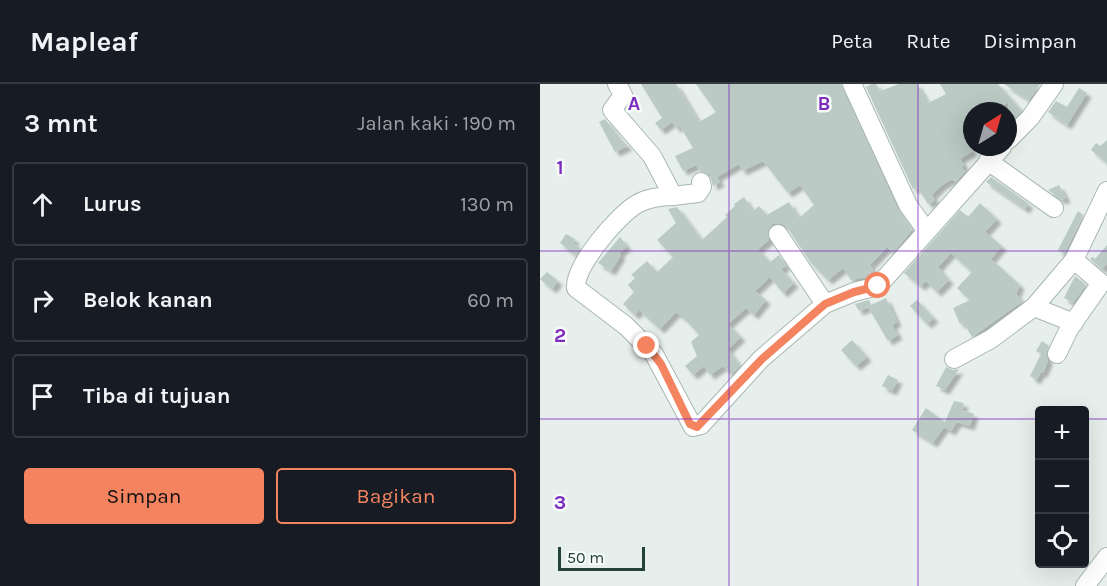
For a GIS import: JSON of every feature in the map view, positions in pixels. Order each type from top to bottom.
[{"type":"street","points":[[617,84],[624,92],[612,110],[652,156],[673,196]]},
{"type":"street","points":[[852,84],[908,206],[926,230]]},
{"type":"street","points":[[1017,131],[1030,118],[1054,84]]},
{"type":"street","points":[[701,182],[702,187],[698,193],[646,199],[618,218],[596,245],[575,285],[577,290],[626,326],[654,354],[693,427],[701,425],[762,359],[825,304],[846,294],[878,286],[994,156]]},
{"type":"street","points":[[988,162],[1054,208]]},
{"type":"street","points":[[954,358],[991,339],[1034,307],[1074,260],[1106,195]]},
{"type":"street","points":[[778,234],[825,304]]},
{"type":"street","points":[[1057,354],[1101,282],[1074,260]]},
{"type":"street","points":[[1034,307],[1074,323]]},
{"type":"street","points":[[1085,586],[1107,557]]},
{"type":"building","points":[[641,84],[676,84],[699,122],[716,112],[696,84],[841,84],[898,210],[912,230],[893,253],[887,247],[871,264],[868,260],[874,273],[872,276],[851,280],[843,268],[828,280],[811,263],[787,227],[782,224],[772,224],[768,230],[769,240],[758,249],[770,262],[779,255],[786,266],[781,269],[794,283],[783,293],[770,277],[755,291],[766,300],[754,315],[746,308],[728,324],[741,337],[728,349],[740,366],[731,375],[723,366],[710,375],[704,366],[693,375],[685,366],[697,356],[691,342],[699,335],[687,321],[676,312],[660,329],[639,310],[635,315],[623,304],[634,292],[628,285],[635,278],[631,275],[647,261],[657,272],[673,257],[657,240],[676,223],[668,209],[677,207],[702,240],[727,217],[725,215],[735,206],[734,204],[744,197],[753,211],[759,206],[767,215],[789,202],[799,218],[814,205],[800,185],[788,193],[763,161],[742,171],[739,164],[717,177],[720,182],[713,186],[710,175],[700,171],[696,165],[683,171],[675,156],[693,148],[680,126],[676,128],[672,122],[661,130],[655,123],[662,118]]},
{"type":"building","points":[[876,84],[880,91],[899,84],[917,84],[928,103],[946,94],[940,84],[998,84],[1014,102],[963,102],[963,156],[965,156],[960,159],[964,165],[961,167],[965,171],[956,182],[952,179],[942,185],[932,195],[935,200],[928,204],[918,188],[913,189],[866,87]]},
{"type":"building","points":[[1004,84],[1040,84],[1029,100]]},
{"type":"building","points":[[1079,88],[1087,93],[1067,125],[1048,112],[1056,101],[1067,107]]},
{"type":"building","points":[[1017,105],[1022,111],[1017,116]]},
{"type":"building","points":[[605,119],[628,146],[615,152],[599,122]]},
{"type":"building","points":[[1107,140],[1107,163],[1091,150],[1096,143],[1100,146]]},
{"type":"building","points":[[991,177],[1029,204],[1025,209],[986,182]]},
{"type":"building","points":[[1059,185],[1066,198],[1062,200],[1048,190]]},
{"type":"building","points":[[980,203],[997,219],[985,232],[1002,246],[991,259],[1020,285],[1016,294],[1023,301],[972,337],[963,322],[960,324],[953,308],[970,300],[957,288],[972,272],[951,253],[938,267],[949,280],[937,292],[926,281],[921,286],[904,273],[960,210],[968,217]]},
{"type":"building","points":[[1078,211],[1083,215],[1064,254],[1058,250]]},
{"type":"building","points":[[566,234],[575,239],[573,243],[580,248],[576,256],[560,243]]},
{"type":"building","points":[[620,237],[627,246],[619,253],[621,255],[611,271],[598,263]]},
{"type":"building","points":[[1107,245],[1107,264],[1102,269],[1090,259],[1093,257],[1095,259]]},
{"type":"building","points":[[547,272],[558,281],[552,289],[540,279]]},
{"type":"building","points":[[1075,276],[1086,285],[1073,303],[1064,298]]},
{"type":"building","points":[[886,298],[897,322],[892,325],[898,335],[888,341],[868,307],[859,311],[855,304],[869,300],[871,305]]},
{"type":"building","points":[[917,300],[934,318],[927,324],[910,306]]},
{"type":"building","points":[[852,340],[867,357],[856,366],[841,350]]},
{"type":"building","points":[[1042,341],[1049,346],[1046,354],[1048,361],[1043,373],[1041,372],[1036,380],[1030,376],[1041,354],[1036,351]]},
{"type":"building","points":[[946,367],[953,370],[959,369],[945,390],[936,386]]},
{"type":"building","points":[[888,375],[898,380],[892,391],[882,386]]},
{"type":"building","points":[[954,401],[964,403],[962,410],[974,414],[970,426],[957,422],[951,431],[944,427],[933,443],[912,430],[926,408],[945,422]]},
{"type":"route","points":[[647,346],[661,364],[690,424],[697,427],[738,382],[825,304],[839,297],[878,286]]}]
